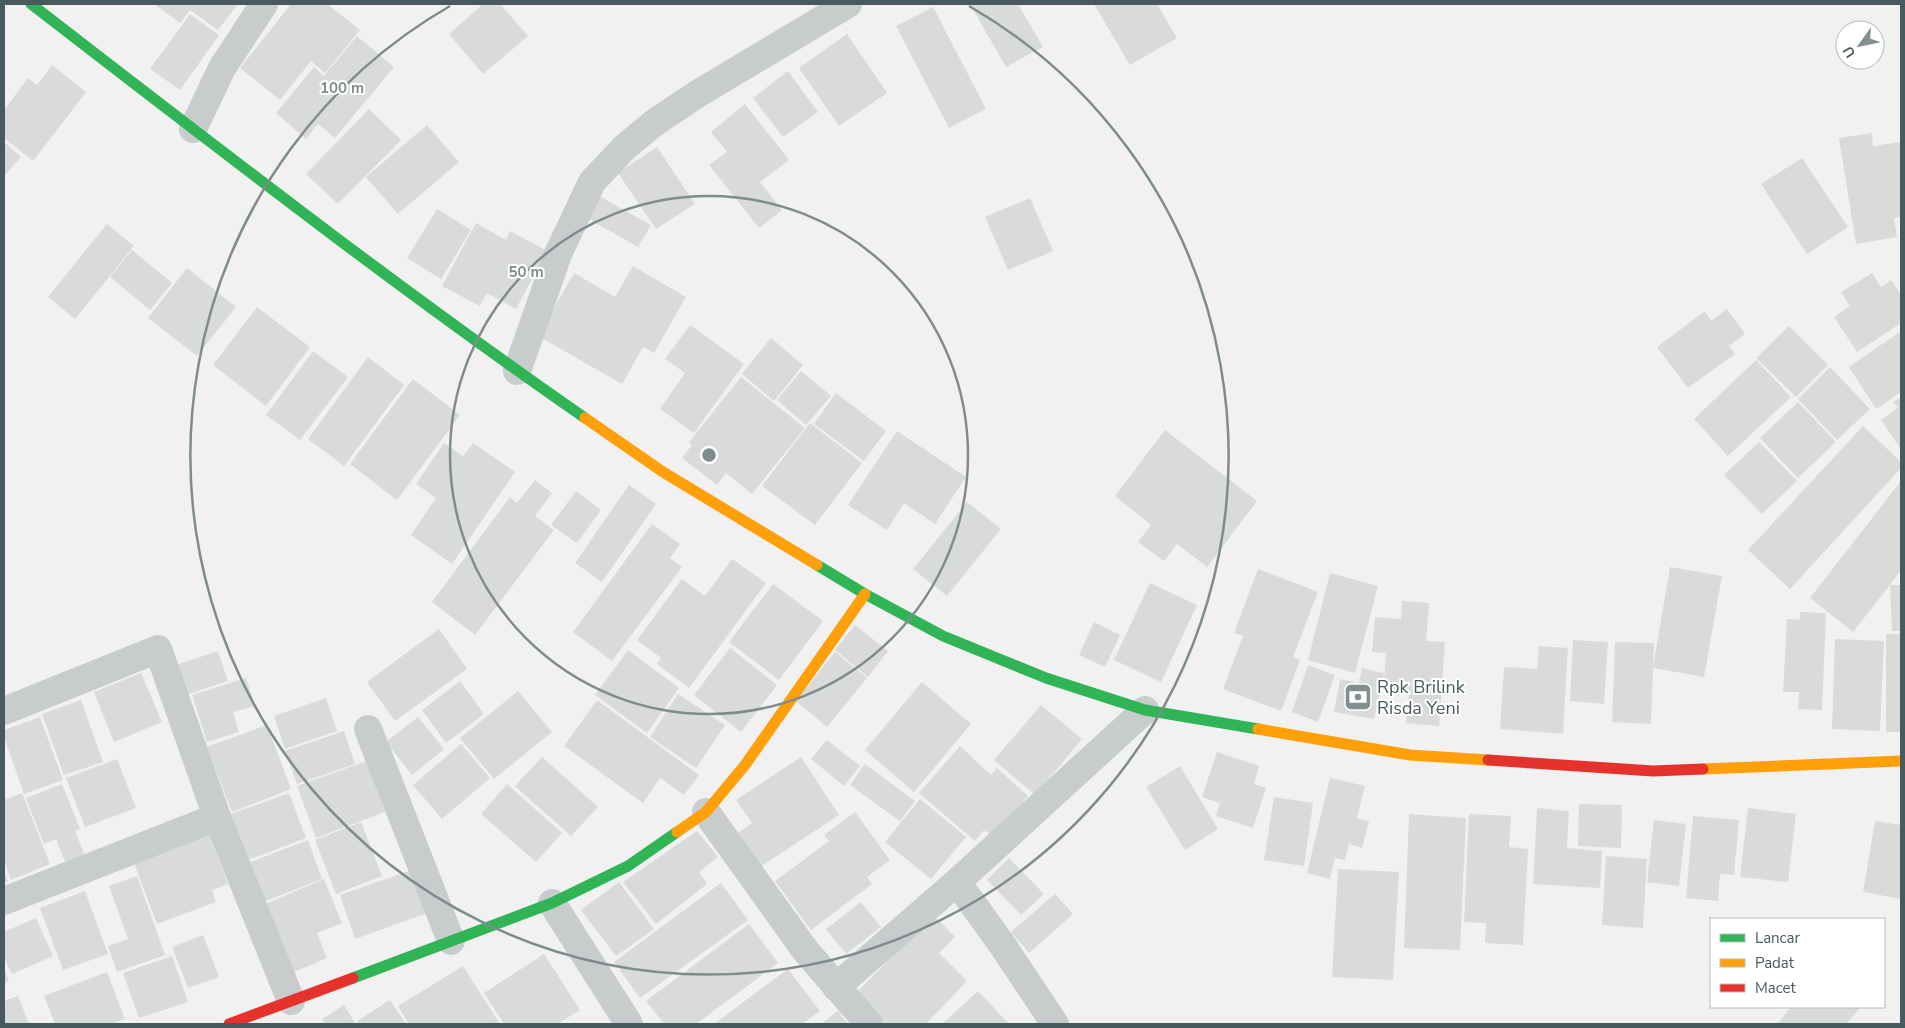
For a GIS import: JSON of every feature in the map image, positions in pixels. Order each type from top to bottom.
[{"type":"street","points":[[31,4],[324,229],[517,371],[663,472],[865,594],[943,636],[1046,678],[1146,710],[1410,756],[1653,771],[1901,761]]},
{"type":"street","points":[[193,129],[222,68],[264,4]]},
{"type":"street","points":[[517,371],[558,254],[592,182],[624,147],[654,123],[699,93],[848,4]]},
{"type":"street","points":[[229,1024],[552,903],[628,866],[706,812],[745,765],[865,594]]},
{"type":"street","points":[[4,710],[158,649],[218,817],[291,1001]]},
{"type":"street","points":[[836,987],[956,882],[1146,710]]},
{"type":"street","points":[[368,730],[451,942]]},
{"type":"street","points":[[706,812],[805,950],[869,1024]]},
{"type":"street","points":[[4,901],[218,817]]},
{"type":"street","points":[[956,882],[1003,946],[1055,1024]]},
{"type":"street","points":[[552,903],[629,1024]]},
{"type":"building","points":[[154,4],[238,4],[218,30],[190,10],[180,23]]},
{"type":"building","points":[[291,4],[327,4],[360,30],[325,73],[311,61],[280,100],[240,68]]},
{"type":"building","points":[[483,4],[500,4],[528,36],[483,74],[449,34]]},
{"type":"building","points":[[970,4],[1018,4],[1043,47],[1006,67]]},
{"type":"building","points":[[1094,4],[1157,4],[1177,38],[1130,65]]},
{"type":"building","points":[[933,7],[986,109],[949,128],[896,26]]},
{"type":"building","points":[[190,14],[219,35],[180,90],[150,69]]},
{"type":"building","points":[[847,34],[887,93],[839,126],[799,68]]},
{"type":"building","points":[[357,36],[394,67],[335,138],[318,124],[306,139],[276,113],[314,67],[324,76]]},
{"type":"building","points":[[52,65],[86,92],[33,161],[4,138],[4,110],[28,78],[37,85]]},
{"type":"building","points":[[788,71],[818,112],[783,137],[753,98]]},
{"type":"building","points":[[745,104],[789,160],[760,182],[782,210],[759,228],[709,165],[727,152],[711,132]]},
{"type":"building","points":[[369,109],[401,140],[338,204],[306,174]]},
{"type":"building","points":[[427,125],[459,162],[398,214],[366,177]]},
{"type":"building","points":[[1872,133],[1873,146],[1901,142],[1901,217],[1894,218],[1897,237],[1856,244],[1839,138]]},
{"type":"building","points":[[4,142],[21,157],[4,176]]},
{"type":"building","points":[[657,147],[695,204],[656,229],[618,173]]},
{"type":"building","points":[[1802,158],[1848,227],[1807,254],[1761,184]]},
{"type":"building","points":[[592,192],[651,225],[638,247],[580,214]]},
{"type":"building","points":[[1030,198],[1053,251],[1008,270],[985,217]]},
{"type":"building","points":[[437,209],[471,230],[441,279],[407,258]]},
{"type":"building","points":[[476,223],[506,240],[510,231],[547,251],[516,309],[487,293],[480,306],[442,286]]},
{"type":"building","points":[[107,224],[134,246],[75,319],[48,297]]},
{"type":"building","points":[[132,250],[172,283],[150,310],[110,277]]},
{"type":"building","points":[[633,266],[686,297],[654,353],[643,347],[622,384],[538,336],[574,273],[615,297]]},
{"type":"building","points":[[187,268],[236,307],[197,356],[148,318]]},
{"type":"building","points":[[1872,273],[1881,287],[1891,280],[1901,295],[1901,323],[1857,352],[1834,317],[1850,306],[1841,292]]},
{"type":"building","points":[[257,307],[310,347],[266,406],[213,365]]},
{"type":"building","points":[[1727,309],[1745,334],[1729,346],[1735,354],[1688,388],[1657,347],[1705,311],[1711,321]]},
{"type":"building","points":[[690,325],[744,364],[694,433],[660,409],[685,373],[665,359]]},
{"type":"building","points":[[1789,326],[1828,365],[1796,397],[1756,358]]},
{"type":"building","points":[[1901,331],[1901,392],[1876,409],[1849,367]]},
{"type":"building","points":[[771,338],[803,365],[774,401],[742,374]]},
{"type":"building","points":[[313,351],[348,377],[300,440],[266,415]]},
{"type":"building","points":[[368,357],[404,385],[344,466],[308,439]]},
{"type":"building","points":[[1756,360],[1791,397],[1728,456],[1694,419]]},
{"type":"building","points":[[1830,367],[1870,409],[1837,440],[1798,399]]},
{"type":"building","points":[[801,371],[831,396],[806,425],[777,400]]},
{"type":"building","points":[[741,377],[805,428],[752,494],[726,473],[717,485],[682,458],[692,445],[689,442]]},
{"type":"building","points":[[413,379],[460,415],[397,500],[350,464]]},
{"type":"building","points":[[836,393],[886,431],[864,461],[814,424]]},
{"type":"building","points":[[1901,397],[1900,448],[1881,420],[1898,408],[1893,402]]},
{"type":"building","points":[[1798,402],[1836,442],[1798,478],[1760,438]]},
{"type":"building","points":[[810,423],[862,463],[815,525],[762,486]]},
{"type":"building","points":[[1863,426],[1901,462],[1901,468],[1790,589],[1748,550]]},
{"type":"building","points":[[1165,430],[1257,501],[1207,567],[1177,544],[1164,561],[1138,542],[1151,525],[1115,496]]},
{"type":"building","points":[[897,431],[966,477],[935,524],[904,503],[887,530],[848,505]]},
{"type":"building","points":[[1759,442],[1797,481],[1762,514],[1724,475]]},
{"type":"building","points":[[444,443],[463,456],[473,443],[515,472],[452,564],[411,535],[436,498],[416,484]]},
{"type":"building","points":[[535,480],[552,493],[535,516],[554,530],[475,635],[432,602],[510,497],[517,503]]},
{"type":"building","points":[[1901,481],[1901,570],[1853,632],[1810,598]]},
{"type":"building","points":[[629,485],[656,504],[602,582],[575,563]]},
{"type":"building","points":[[576,491],[601,510],[577,543],[551,525]]},
{"type":"building","points":[[967,502],[1001,529],[947,596],[913,569]]},
{"type":"building","points":[[652,524],[680,544],[670,558],[682,567],[612,661],[573,632]]},
{"type":"building","points":[[732,559],[766,583],[689,688],[657,664],[661,658],[637,640],[682,579],[705,596]]},
{"type":"building","points":[[1670,567],[1722,576],[1704,677],[1653,668]]},
{"type":"building","points":[[1258,569],[1318,592],[1293,657],[1300,660],[1281,711],[1223,689],[1243,636],[1234,633]]},
{"type":"building","points":[[1330,573],[1378,586],[1355,673],[1308,660]]},
{"type":"building","points":[[1150,583],[1197,605],[1161,682],[1114,660]]},
{"type":"building","points":[[773,584],[823,621],[779,680],[729,642]]},
{"type":"building","points":[[1890,585],[1901,585],[1901,631],[1892,631]]},
{"type":"building","points":[[1402,601],[1429,603],[1426,641],[1445,642],[1439,726],[1406,723],[1409,692],[1383,690],[1386,653],[1372,652],[1375,617],[1401,619]]},
{"type":"building","points":[[1800,612],[1826,613],[1822,710],[1798,709],[1799,692],[1783,692],[1787,619],[1800,620]]},
{"type":"building","points":[[1094,622],[1120,635],[1105,667],[1079,655]]},
{"type":"building","points":[[855,625],[888,651],[868,677],[835,650]]},
{"type":"building","points":[[439,629],[467,669],[395,721],[367,682]]},
{"type":"building","points":[[1886,634],[1901,634],[1901,732],[1886,732]]},
{"type":"building","points":[[1835,639],[1884,641],[1880,731],[1832,729]]},
{"type":"building","points":[[1573,640],[1608,642],[1604,704],[1570,701]]},
{"type":"building","points":[[1615,642],[1654,643],[1651,724],[1612,722]]},
{"type":"building","points":[[1539,646],[1568,648],[1563,734],[1500,729],[1504,667],[1537,669]]},
{"type":"building","points":[[730,648],[777,685],[741,732],[694,695]]},
{"type":"building","points":[[628,650],[679,688],[647,733],[595,695]]},
{"type":"building","points":[[218,651],[228,681],[186,695],[176,665]]},
{"type":"building","points":[[835,652],[867,678],[827,727],[796,701]]},
{"type":"building","points":[[1308,665],[1335,675],[1318,722],[1292,712]]},
{"type":"building","name":"Rpk Brilink Risda Yeni","points":[[1362,668],[1384,673],[1374,719],[1334,712],[1340,679],[1359,683]]},
{"type":"building","points":[[141,673],[162,722],[114,742],[94,692]]},
{"type":"building","points":[[246,678],[255,706],[233,712],[239,732],[207,742],[192,695]]},
{"type":"building","points":[[460,681],[484,714],[446,743],[422,710]]},
{"type":"building","points":[[922,682],[971,724],[914,792],[865,750]]},
{"type":"building","points":[[518,691],[552,732],[494,779],[460,738]]},
{"type":"building","points":[[678,694],[725,725],[696,768],[650,737]]},
{"type":"building","points":[[326,698],[337,731],[285,749],[274,716]]},
{"type":"building","points":[[81,700],[103,762],[64,775],[42,714]]},
{"type":"building","points":[[597,700],[699,775],[684,795],[660,778],[643,803],[564,746]]},
{"type":"building","points":[[1041,705],[1082,739],[1035,795],[994,760]]},
{"type":"building","points":[[40,717],[63,780],[24,794],[4,737],[4,730]]},
{"type":"building","points":[[418,717],[444,749],[412,775],[386,742]]},
{"type":"building","points":[[267,725],[291,789],[232,812],[207,747]]},
{"type":"building","points":[[344,731],[355,764],[297,784],[285,751]]},
{"type":"building","points":[[827,740],[860,766],[844,786],[811,759]]},
{"type":"building","points":[[461,744],[490,778],[442,819],[413,785]]},
{"type":"building","points":[[960,746],[991,775],[997,768],[1028,796],[993,837],[984,830],[975,841],[919,793]]},
{"type":"building","points":[[1217,752],[1259,766],[1254,784],[1266,788],[1253,828],[1216,816],[1220,803],[1202,797]]},
{"type":"building","points":[[542,757],[598,807],[571,836],[515,786]]},
{"type":"building","points":[[801,757],[839,815],[760,867],[738,833],[752,823],[736,800]]},
{"type":"building","points":[[117,759],[136,808],[85,827],[66,778]]},
{"type":"building","points":[[367,761],[385,812],[316,838],[297,786]]},
{"type":"building","points":[[865,764],[915,801],[900,821],[850,785]]},
{"type":"building","points":[[1180,766],[1218,829],[1185,850],[1146,787]]},
{"type":"building","points":[[1330,778],[1365,786],[1357,818],[1369,821],[1362,848],[1349,844],[1345,860],[1335,858],[1330,879],[1307,873]]},
{"type":"building","points":[[62,784],[80,829],[75,831],[85,856],[66,864],[56,839],[44,844],[26,798]]},
{"type":"building","points":[[507,784],[562,833],[536,862],[481,814]]},
{"type":"building","points":[[22,793],[50,864],[11,880],[4,861],[4,800]]},
{"type":"building","points":[[289,793],[306,838],[248,860],[231,814]]},
{"type":"building","points":[[1274,797],[1313,803],[1304,866],[1264,860]]},
{"type":"building","points":[[920,799],[966,837],[931,879],[885,842]]},
{"type":"building","points":[[1579,804],[1622,805],[1621,848],[1578,846]]},
{"type":"building","points":[[1537,808],[1569,811],[1567,848],[1602,851],[1600,888],[1533,884]]},
{"type":"building","points":[[1748,808],[1796,814],[1788,882],[1740,877]]},
{"type":"building","points":[[855,812],[890,860],[867,877],[872,884],[811,930],[775,881],[829,841],[824,835]]},
{"type":"building","points":[[1409,814],[1466,818],[1460,950],[1404,948]]},
{"type":"building","points":[[1469,814],[1511,816],[1509,847],[1528,849],[1523,945],[1485,943],[1486,923],[1464,922]]},
{"type":"building","points":[[1693,816],[1739,820],[1734,875],[1720,874],[1718,901],[1686,898]]},
{"type":"building","points":[[1654,820],[1686,824],[1679,886],[1647,882]]},
{"type":"building","points":[[1875,821],[1901,825],[1901,899],[1863,892]]},
{"type":"building","points":[[361,822],[382,876],[336,894],[315,840]]},
{"type":"building","points":[[697,831],[718,857],[699,872],[707,884],[656,924],[623,882]]},
{"type":"building","points":[[209,835],[228,884],[212,890],[216,902],[157,924],[134,863]]},
{"type":"building","points":[[308,840],[322,879],[263,902],[248,863]]},
{"type":"building","points":[[1606,856],[1647,859],[1643,928],[1602,925]]},
{"type":"building","points":[[1009,858],[1044,894],[1021,915],[987,880]]},
{"type":"building","points":[[415,869],[430,912],[355,939],[340,895]]},
{"type":"building","points":[[1338,869],[1399,872],[1393,980],[1332,977]]},
{"type":"building","points":[[4,871],[8,881],[4,883]]},
{"type":"building","points":[[137,876],[165,955],[117,972],[108,946],[128,939],[109,886]]},
{"type":"building","points":[[324,879],[342,923],[317,933],[327,958],[292,973],[263,905]]},
{"type":"building","points":[[619,882],[654,929],[616,956],[581,910]]},
{"type":"building","points":[[721,883],[748,920],[640,998],[614,962]]},
{"type":"building","points":[[85,891],[108,954],[63,970],[40,908]]},
{"type":"building","points":[[1055,894],[1073,914],[1029,953],[1011,932]]},
{"type":"building","points":[[861,902],[881,927],[846,954],[826,929]]},
{"type":"building","points":[[933,915],[955,937],[939,953],[967,981],[926,1024],[883,1024],[854,995]]},
{"type":"building","points":[[36,918],[53,956],[12,974],[4,957],[4,932]]},
{"type":"building","points":[[749,924],[778,963],[696,1024],[664,1024],[646,1001]]},
{"type":"building","points":[[203,935],[219,977],[188,988],[172,947]]},
{"type":"building","points":[[544,954],[580,1010],[557,1024],[504,1024],[484,993]]},
{"type":"building","points":[[172,956],[188,1002],[139,1018],[123,973]]},
{"type":"building","points":[[463,966],[500,1024],[409,1024],[398,1006]]},
{"type":"building","points":[[4,969],[9,981],[4,983]]},
{"type":"building","points":[[788,969],[820,1011],[802,1024],[714,1024]]},
{"type":"building","points":[[107,972],[125,1019],[111,1024],[55,1024],[44,996]]},
{"type":"building","points":[[978,991],[1008,1023],[942,1024]]},
{"type":"building","points":[[18,996],[29,1024],[4,1024],[4,1001]]},
{"type":"building","points":[[390,1000],[406,1024],[359,1024],[357,1021]]},
{"type":"building","points":[[344,1005],[356,1024],[325,1024],[322,1019]]},
{"type":"building","points":[[1790,1008],[1860,1008],[1846,1024],[1777,1024]]},
{"type":"building","points":[[838,1011],[848,1024],[821,1024]]},
{"type":"traffic: fast","points":[[31,4],[375,267],[585,418]]},
{"type":"traffic: fast","points":[[817,565],[865,594],[943,636],[1046,678],[1145,710],[1258,729]]},
{"type":"traffic: fast","points":[[353,978],[552,903],[628,866],[677,832]]},
{"type":"traffic: slow","points":[[585,418],[663,472],[817,565]]},
{"type":"traffic: slow","points":[[677,832],[706,812],[745,765],[865,594]]},
{"type":"traffic: slow","points":[[1258,729],[1410,755],[1488,760]]},
{"type":"traffic: slow","points":[[1703,769],[1901,761]]},
{"type":"traffic: jam","points":[[1488,760],[1653,771],[1703,769]]},
{"type":"traffic: jam","points":[[229,1024],[353,978]]},
{"type":"place","name":"Rpk Brilink Risda Yeni","points":[[1358,697]]}]
